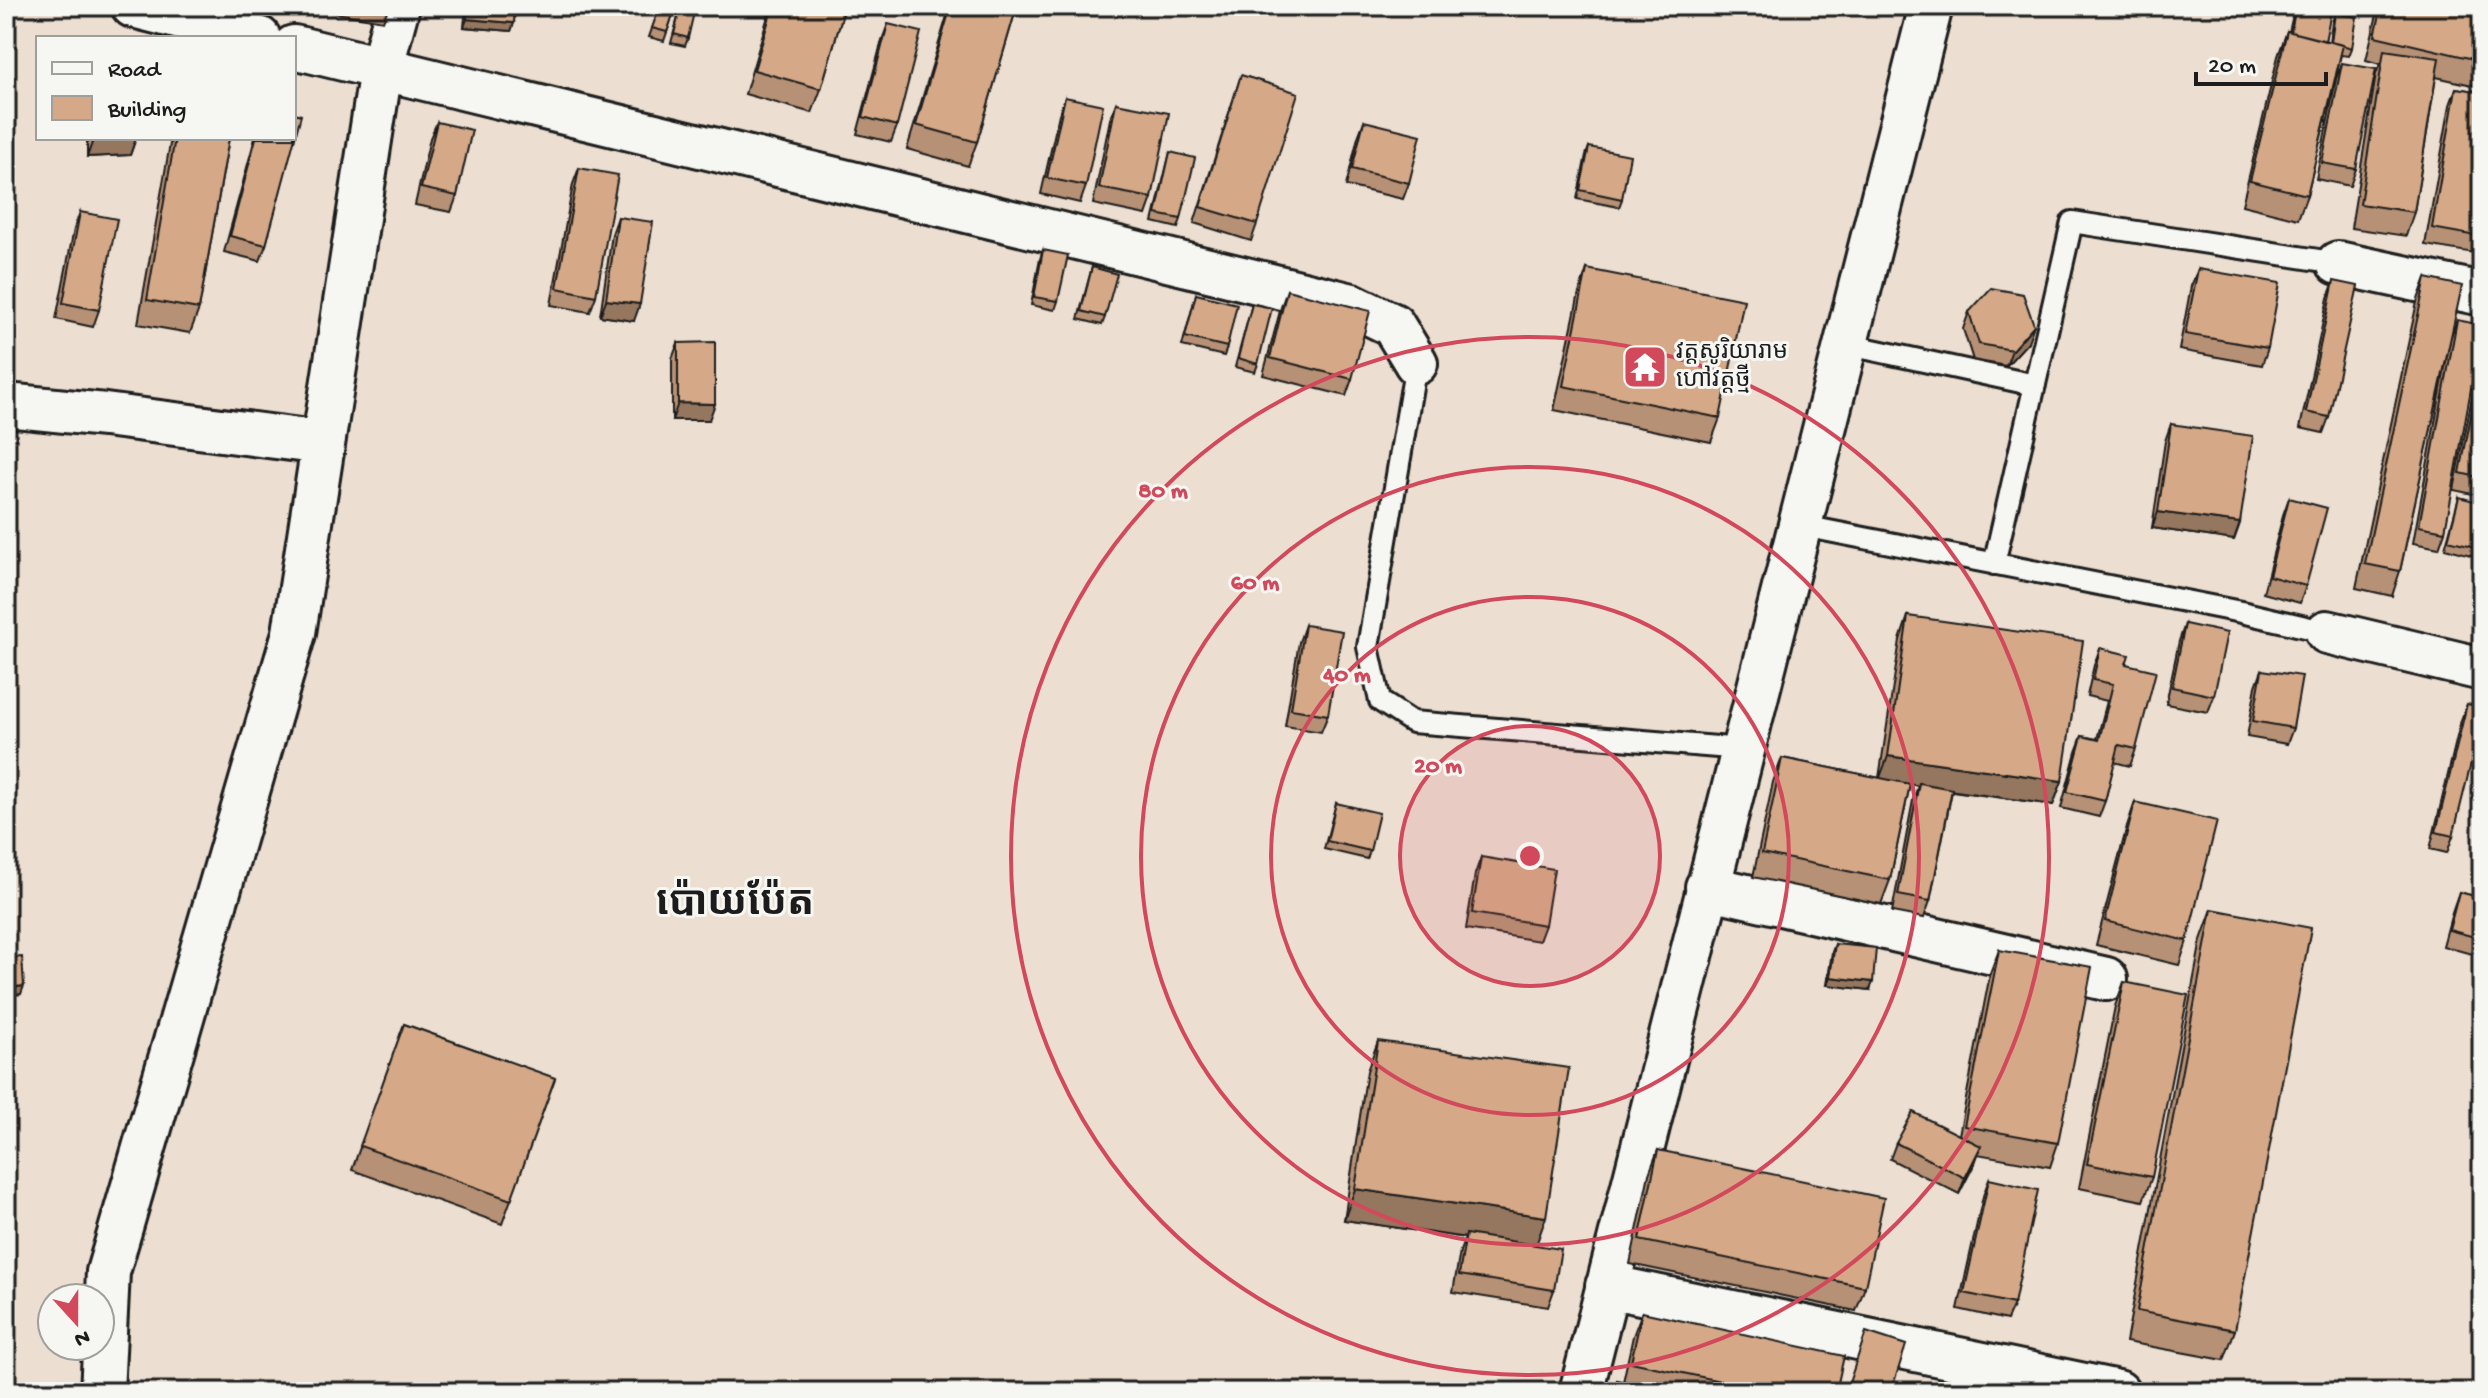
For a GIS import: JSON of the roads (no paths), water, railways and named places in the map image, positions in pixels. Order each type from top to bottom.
[{"type":"street","points":[[133,6],[251,36]]},
{"type":"street","points":[[102,1392],[108,1272],[294,633],[381,69],[398,6]]},
{"type":"street","points":[[1581,1392],[1931,6]]},
{"type":"street","points":[[296,48],[1352,305],[1393,325],[1416,363]]},
{"type":"street","points":[[2338,263],[2482,294]]},
{"type":"street","points":[[6,405],[323,443]]},
{"type":"street","points":[[2327,632],[2482,669]]},
{"type":"street","points":[[1707,887],[2106,979]]},
{"type":"street","points":[[1607,1286],[2118,1392]]},
{"type":"lane","points":[[1994,564],[2072,222],[2338,263]]},
{"type":"lane","points":[[1845,344],[2035,385]]},
{"type":"lane","points":[[1416,363],[1368,647],[1380,701],[1412,722],[1742,749]]},
{"type":"lane","points":[[1798,525],[2241,612],[2327,632]]},
{"type":"place","name":"វត្តសូរិយារាម ហៅវត្តថ្មី","points":[[1645,367]]},
{"type":"district","name":"ប៉ោយប៉ែត","points":[[735,906]]}]
